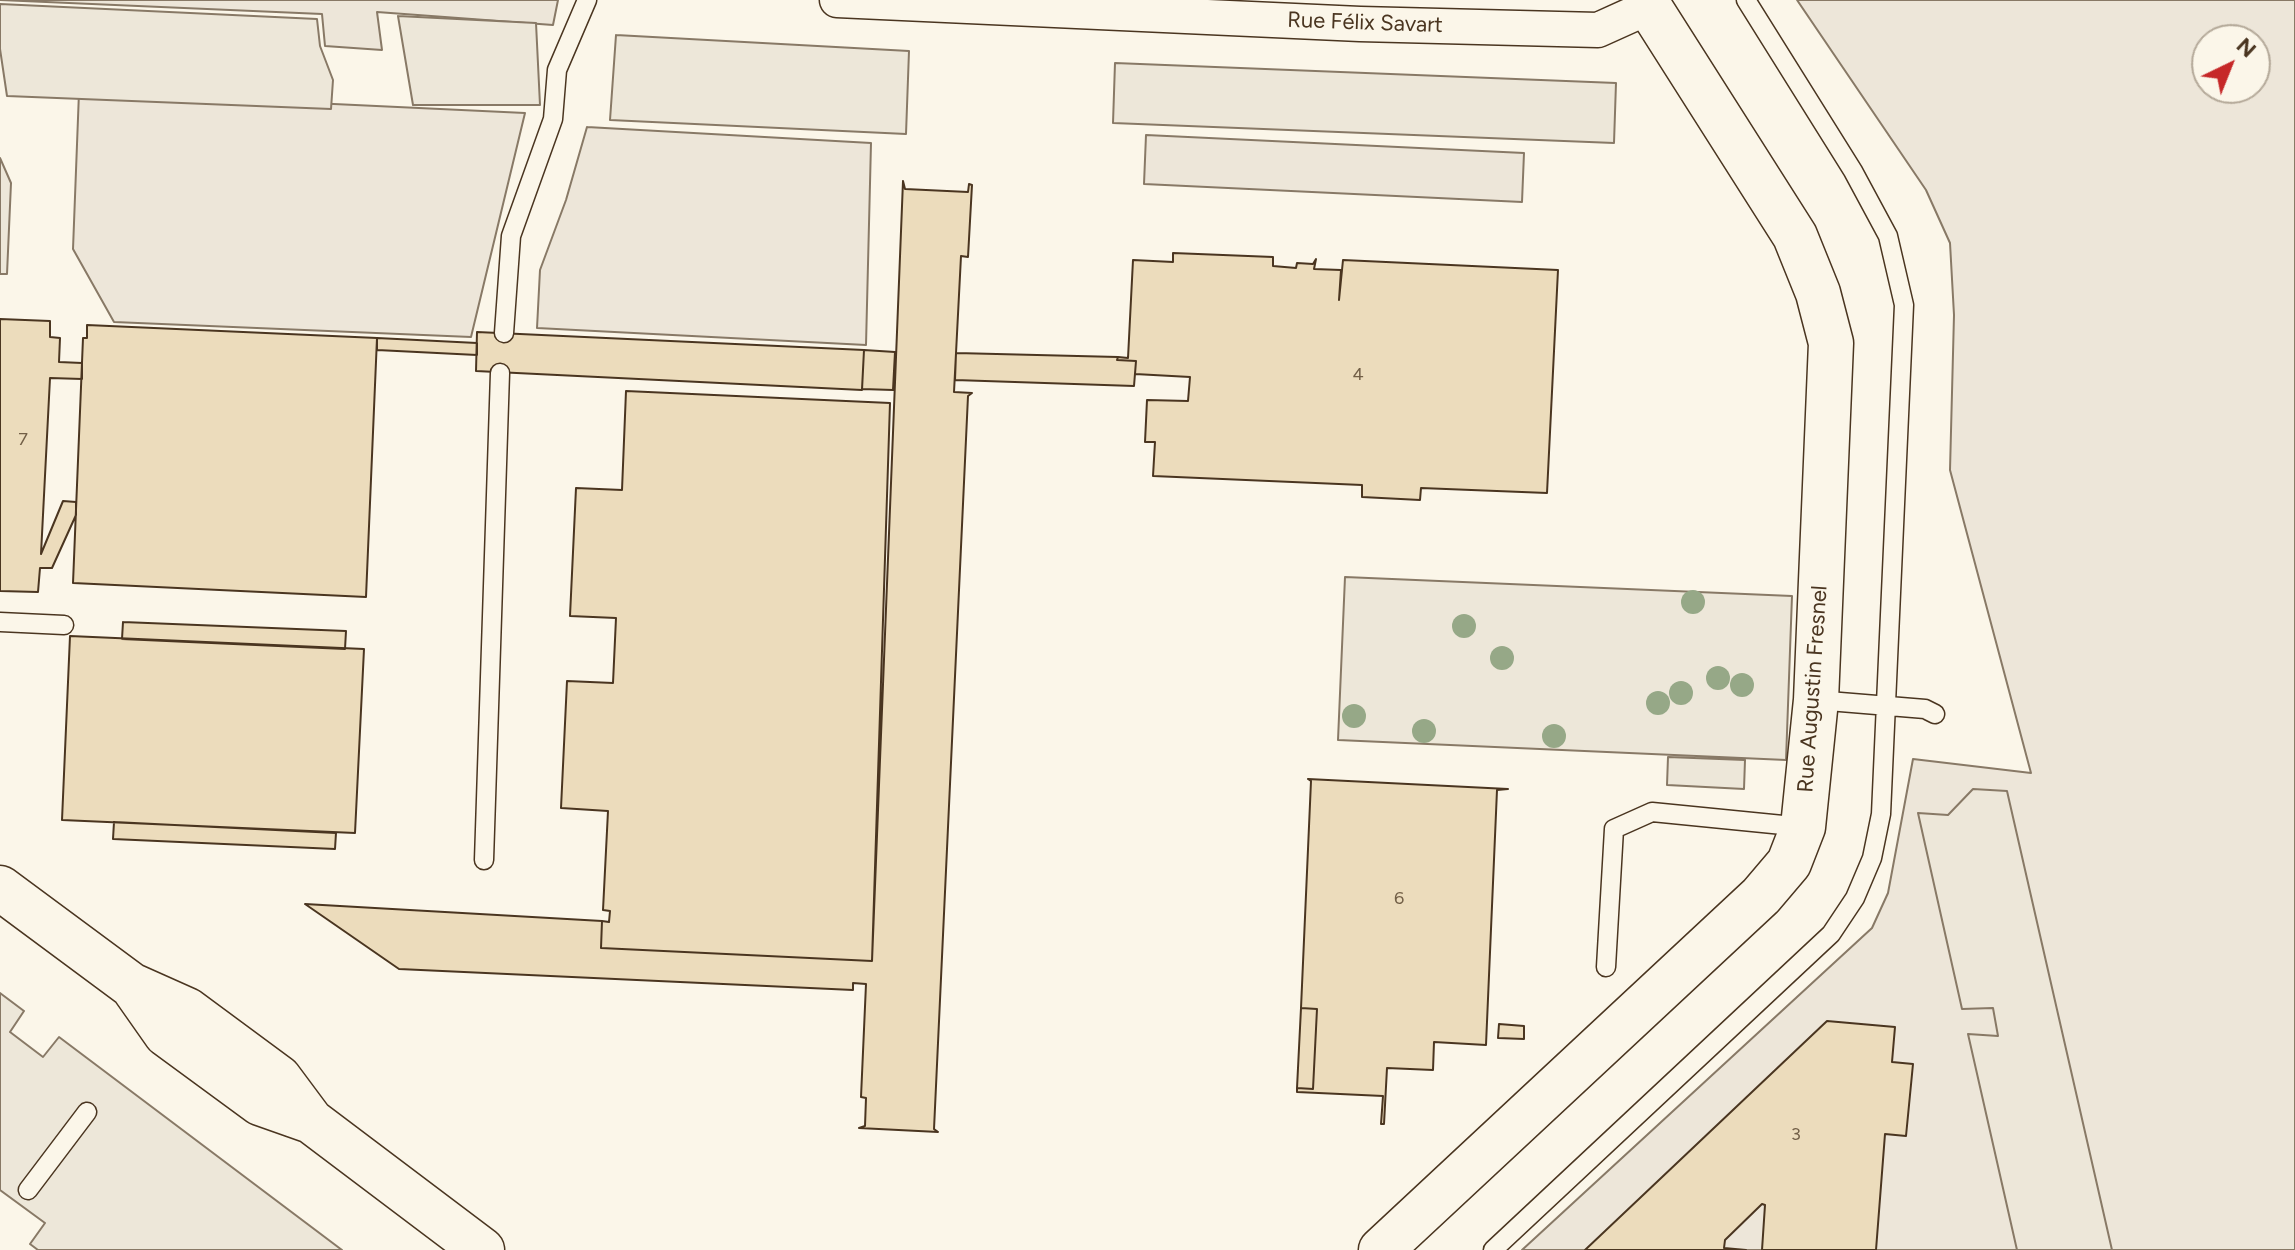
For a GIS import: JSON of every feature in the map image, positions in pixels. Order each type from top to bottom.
[{"type":"street","name":"Rue Félix Savart","points":[[837,0],[1360,24],[1598,30],[1647,4]]},
{"type":"street","name":"Rue Augustin Fresnel","points":[[1381,1250],[1761,896],[1789,863],[1803,827],[1816,700],[1831,343],[1818,293],[1795,236],[1647,4]]},
{"type":"street","points":[[0,888],[131,985],[166,1034],[260,1103],[311,1121],[482,1250]]},
{"type":"lane","points":[[504,333],[511,236],[553,119],[557,70],[587,0]]},
{"type":"lane","points":[[1493,1250],[1831,934],[1855,898],[1872,858],[1881,814],[1904,305],[1888,236],[1853,171],[1746,0]]},
{"type":"lane","points":[[484,860],[500,373]]},
{"type":"lane","points":[[0,622],[64,625]]},
{"type":"lane","points":[[1816,700],[1925,709],[1935,714]]},
{"type":"lane","points":[[1606,967],[1614,829],[1652,812],[1803,827]]},
{"type":"lane","points":[[28,1190],[87,1112]]},
{"type":"shaded area","points":[[0,0],[558,0],[553,25],[377,12],[382,50],[325,46],[322,14]]},
{"type":"shaded area","points":[[1797,0],[2295,0],[2295,1250],[1522,1250],[1872,928],[1888,893],[1913,759],[2031,773],[1950,470],[1954,315],[1950,243],[1926,190]]},
{"type":"shaded area","points":[[0,4],[317,19],[320,46],[333,80],[331,109],[7,96],[0,49]]},
{"type":"shaded area","points":[[398,16],[536,23],[540,105],[413,105]]},
{"type":"shaded area","points":[[616,35],[909,51],[906,134],[610,120]]},
{"type":"shaded area","points":[[1115,63],[1616,83],[1614,143],[1113,123]]},
{"type":"shaded area","points":[[79,92],[525,113],[471,337],[114,322],[73,249]]},
{"type":"shaded area","points":[[587,127],[871,143],[866,345],[537,328],[540,270],[566,200]]},
{"type":"shaded area","points":[[1146,135],[1524,153],[1522,202],[1144,184]]},
{"type":"shaded area","points":[[0,158],[11,183],[7,274],[0,274]]},
{"type":"shaded area","points":[[1345,577],[1792,596],[1786,760],[1338,740]]},
{"type":"shaded area","points":[[1668,757],[1745,760],[1744,789],[1667,785]]},
{"type":"shaded area","points":[[1973,789],[2007,791],[2112,1250],[2017,1250],[1968,1034],[1998,1036],[1993,1008],[1962,1009],[1918,813],[1948,815]]},
{"type":"shaded area","points":[[0,993],[24,1011],[10,1032],[43,1057],[59,1037],[342,1250],[38,1250],[30,1244],[45,1223],[0,1190]]},
{"type":"building","points":[[903,181],[905,189],[968,192],[969,184],[972,185],[968,257],[961,256],[954,392],[972,393],[968,396],[934,1129],[938,1132],[859,1128],[865,1126],[866,1098],[861,1097],[866,984],[853,983],[853,990],[399,969],[305,904],[602,921],[601,948],[872,961]]},
{"type":"building","points":[[1173,253],[1273,257],[1273,266],[1296,268],[1297,263],[1313,264],[1316,259],[1314,269],[1341,270],[1339,300],[1343,260],[1558,270],[1547,493],[1421,488],[1420,500],[1362,497],[1362,485],[1153,476],[1155,442],[1145,442],[1147,400],[1188,401],[1190,377],[1135,374],[1136,361],[1117,360],[1118,357],[1128,358],[1133,260],[1173,262]]},
{"type":"building","points":[[0,319],[50,321],[50,337],[60,338],[59,362],[82,363],[82,379],[50,378],[41,554],[63,501],[76,502],[76,515],[52,568],[40,568],[38,592],[0,591]]},
{"type":"building","points":[[87,325],[377,338],[366,597],[73,583],[83,338],[87,338]]},
{"type":"building","points":[[477,332],[864,350],[862,390],[476,371]]},
{"type":"building","points":[[377,338],[477,343],[477,355],[377,350]]},
{"type":"building","points":[[864,350],[895,352],[893,390],[862,389]]},
{"type":"building","points":[[956,353],[1118,357],[1117,360],[1136,361],[1134,386],[955,380]]},
{"type":"building","points":[[626,391],[890,403],[872,961],[601,948],[602,921],[609,922],[610,911],[603,910],[608,811],[561,808],[567,681],[613,683],[616,618],[570,616],[576,488],[622,490]]},
{"type":"building","points":[[123,622],[346,631],[345,649],[122,639]]},
{"type":"building","points":[[70,636],[364,649],[355,833],[62,820]]},
{"type":"building","points":[[1308,779],[1508,789],[1497,790],[1486,1045],[1434,1042],[1433,1070],[1387,1068],[1384,1124],[1381,1124],[1383,1096],[1297,1092],[1297,1088],[1313,1089],[1317,1009],[1301,1008],[1311,781]]},
{"type":"building","points":[[114,822],[336,833],[335,849],[113,839]]},
{"type":"building","points":[[1301,1008],[1317,1009],[1313,1089],[1297,1088]]},
{"type":"building","points":[[1827,1021],[1895,1027],[1892,1062],[1913,1064],[1906,1136],[1885,1134],[1876,1250],[1762,1250],[1765,1205],[1762,1204],[1725,1240],[1724,1248],[1746,1250],[1585,1250]]},
{"type":"building","points":[[1499,1024],[1524,1026],[1524,1039],[1498,1038]]}]
